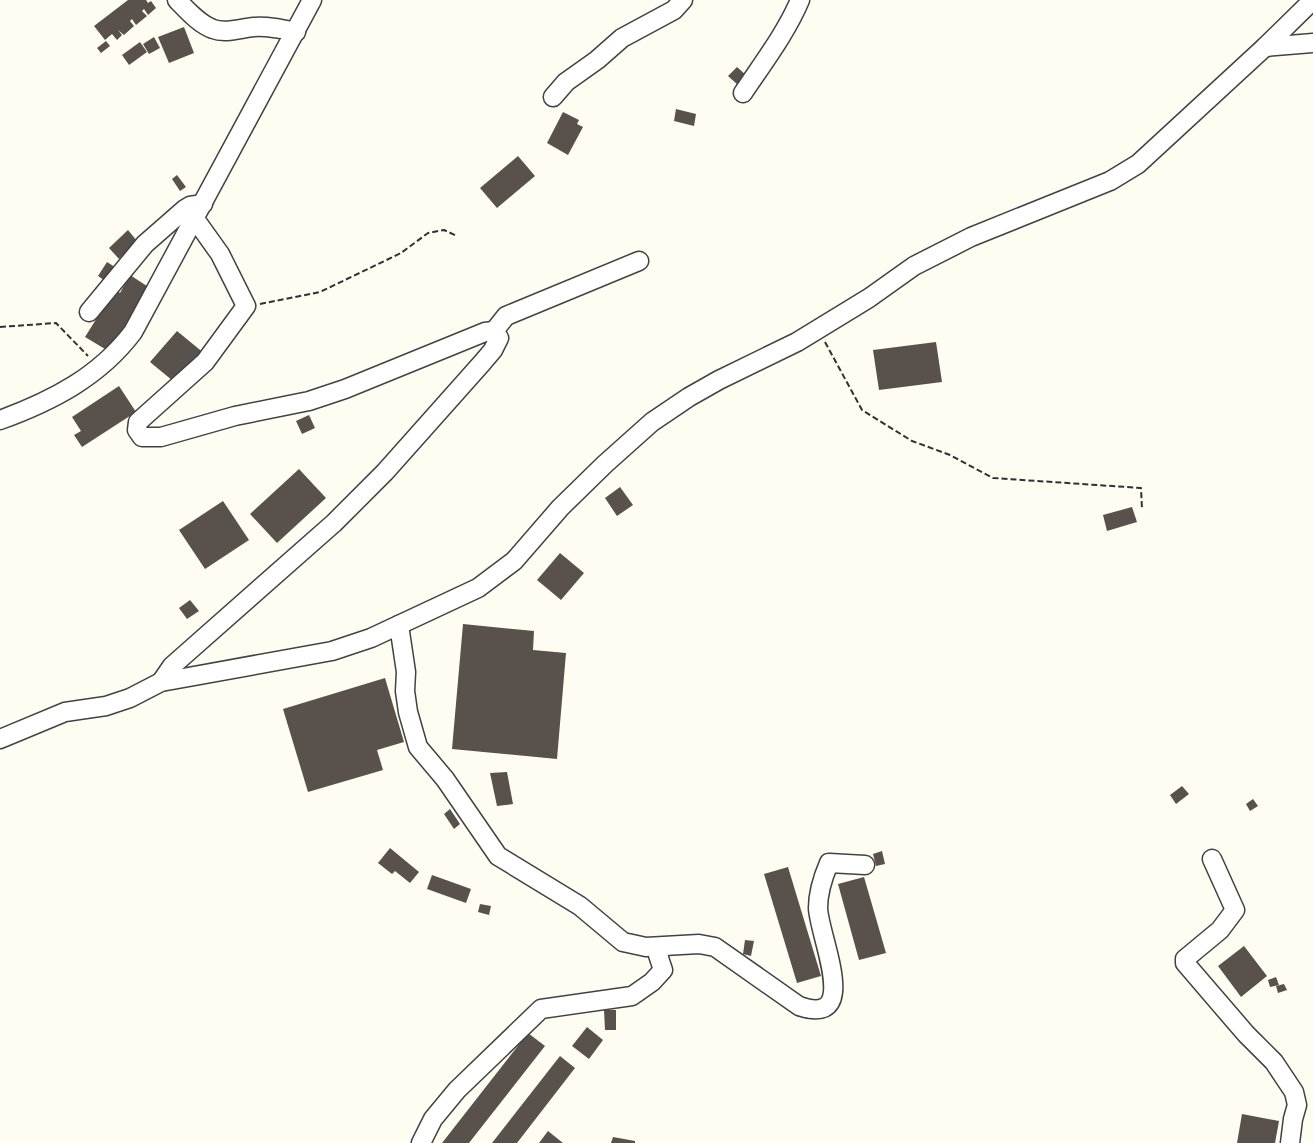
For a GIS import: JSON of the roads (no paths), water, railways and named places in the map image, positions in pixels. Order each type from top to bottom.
[{"type":"street","points":[[177,0],[213,30],[275,27],[296,32]]},
{"type":"street","points":[[0,420],[48,400],[100,369],[133,332],[312,0]]},
{"type":"street","points":[[553,97],[566,82],[597,60],[622,38],[674,10],[683,0]]},
{"type":"street","points":[[743,93],[784,30],[800,0]]},
{"type":"street","points":[[0,739],[65,711],[106,706],[130,698],[161,682],[332,651],[399,625],[478,588],[514,561],[560,508],[652,422],[718,380],[797,342],[869,298],[914,266],[970,237],[1096,187],[1138,164],[1313,0]]},
{"type":"street","points":[[1265,47],[1313,43]]},
{"type":"street","points":[[89,312],[152,238],[190,206],[199,212],[246,306],[205,362],[140,420],[137,426],[140,436],[161,437],[235,416],[309,401],[345,389],[486,332],[494,331],[506,316],[639,261]]},
{"type":"street","points":[[161,682],[171,666],[334,523],[384,472],[494,350],[499,338],[494,331]]},
{"type":"street","points":[[399,625],[406,672],[405,691],[408,712],[418,747],[445,779],[498,855],[580,906],[623,942],[646,947],[699,944],[715,947],[799,1006],[814,1012],[828,1007],[834,998],[832,974],[818,908],[822,879],[830,863],[865,865]]},
{"type":"street","points":[[1212,859],[1235,910],[1220,930],[1185,959],[1185,963],[1246,1034],[1274,1062],[1294,1092],[1297,1105],[1290,1143]]},
{"type":"street","points":[[421,1143],[433,1119],[457,1090],[541,1009],[632,996],[652,982],[663,970],[658,955],[662,946]]}]
